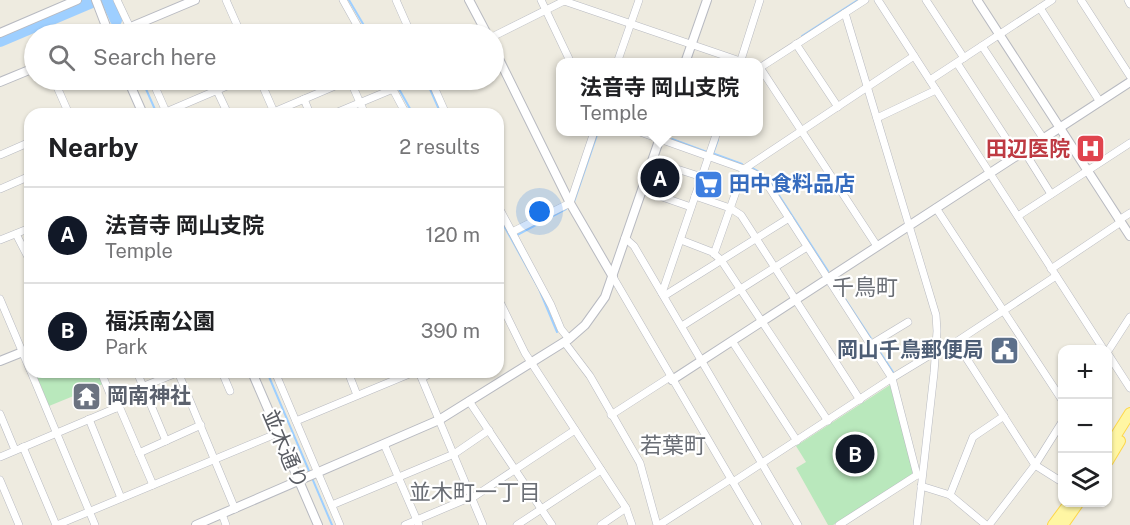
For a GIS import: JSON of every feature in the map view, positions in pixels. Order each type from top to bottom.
[{"type":"main road","points":[[1112,440],[1130,413]]},
{"type":"main road","points":[[1112,453],[1130,426]]},
{"type":"main road","points":[[1063,522],[1068,507]]},
{"type":"main road","points":[[1063,522],[1075,507]]},
{"type":"street","points":[[0,33],[77,0]]},
{"type":"street","points":[[96,0],[115,24]]},
{"type":"street","points":[[117,0],[120,24]]},
{"type":"street","points":[[140,24],[195,0]]},
{"type":"street","points":[[226,0],[237,24]]},
{"type":"street","points":[[343,0],[357,24]]},
{"type":"street","points":[[396,0],[407,24]]},
{"type":"street","points":[[469,0],[482,24]]},
{"type":"street","points":[[541,0],[569,58]]},
{"type":"street","points":[[619,58],[639,0]]},
{"type":"street","points":[[687,58],[707,0]]},
{"type":"street","points":[[743,58],[760,0]]},
{"type":"street","points":[[763,65],[865,0]]},
{"type":"street","points":[[878,0],[1101,345]]},
{"type":"street","points":[[926,0],[964,58]]},
{"type":"street","points":[[977,0],[1130,236]]},
{"type":"street","points":[[930,80],[1052,0]]},
{"type":"street","points":[[1081,0],[1130,76]]},
{"type":"street","points":[[504,31],[564,1],[730,58]]},
{"type":"street","points":[[1040,8],[1100,102]]},
{"type":"street","points":[[845,13],[936,315],[935,352],[920,475]]},
{"type":"street","points":[[796,44],[838,107]]},
{"type":"street","points":[[982,46],[1043,138]]},
{"type":"street","points":[[714,254],[744,169],[914,56]]},
{"type":"street","points":[[957,63],[1052,194]]},
{"type":"street","points":[[504,69],[570,203],[758,525]]},
{"type":"street","points":[[0,82],[24,72]]},
{"type":"street","points":[[763,72],[877,246]]},
{"type":"street","points":[[611,415],[702,361],[1130,82]]},
{"type":"street","points":[[58,90],[66,108]]},
{"type":"street","points":[[132,90],[140,108]]},
{"type":"street","points":[[156,90],[164,108]]},
{"type":"street","points":[[177,108],[217,90],[225,108]]},
{"type":"street","points":[[263,90],[269,108]]},
{"type":"street","points":[[283,108],[325,90]]},
{"type":"street","points":[[354,90],[362,108]]},
{"type":"street","points":[[352,108],[391,90]]},
{"type":"street","points":[[394,90],[403,108]]},
{"type":"street","points":[[435,90],[443,108]]},
{"type":"street","points":[[877,118],[936,90]]},
{"type":"street","points":[[304,99],[308,108]]},
{"type":"street","points":[[512,232],[570,203],[593,136]]},
{"type":"street","points":[[196,525],[439,420],[567,341],[585,325],[605,297],[661,136]]},
{"type":"street","points":[[663,136],[763,179],[827,279],[873,344],[892,378],[920,475],[921,486],[916,525]]},
{"type":"street","points":[[663,295],[716,136]]},
{"type":"street","points":[[1018,216],[1130,142]]},
{"type":"street","points":[[0,155],[24,145]]},
{"type":"street","points":[[652,161],[702,177]]},
{"type":"street","points":[[0,189],[24,179]]},
{"type":"street","points":[[642,190],[692,207]]},
{"type":"street","points":[[695,196],[730,208],[741,215],[860,400]]},
{"type":"street","points":[[936,208],[1061,399]]},
{"type":"street","points":[[1051,269],[1130,213]]},
{"type":"street","points":[[504,217],[551,305],[567,341],[640,463],[658,525],[762,463],[892,378],[956,342],[1056,276]]},
{"type":"street","points":[[663,295],[789,218]]},
{"type":"street","points":[[0,240],[24,231]]},
{"type":"street","points":[[16,234],[24,249]]},
{"type":"street","points":[[625,238],[634,246],[798,525]]},
{"type":"street","points":[[681,240],[714,254],[721,260],[828,421]]},
{"type":"street","points":[[681,326],[807,247]]},
{"type":"street","points":[[0,299],[24,346]]},
{"type":"street","points":[[504,310],[532,363],[626,508],[632,525]]},
{"type":"street","points":[[1111,345],[1130,317]]},
{"type":"street","points":[[873,344],[908,322]]},
{"type":"street","points":[[732,341],[797,441]]},
{"type":"street","points":[[956,342],[1035,465],[1058,479]]},
{"type":"street","points":[[0,361],[24,351]]},
{"type":"street","points":[[1112,361],[1130,388]]},
{"type":"street","points":[[33,378],[95,525]]},
{"type":"street","points":[[103,378],[116,408]]},
{"type":"street","points":[[140,378],[166,441]]},
{"type":"street","points":[[112,399],[163,378]]},
{"type":"street","points":[[181,378],[235,509]]},
{"type":"street","points":[[225,378],[230,391]]},
{"type":"street","name":"並木通り","points":[[255,378],[278,433],[310,477],[318,525]]},
{"type":"street","points":[[278,378],[296,421],[310,477],[332,505],[340,525]]},
{"type":"street","points":[[350,378],[357,395]]},
{"type":"street","points":[[296,421],[399,378]]},
{"type":"street","points":[[421,378],[483,525]]},
{"type":"street","points":[[470,401],[552,525]]},
{"type":"street","points":[[0,457],[119,406],[153,485]]},
{"type":"street","points":[[0,414],[15,450]]},
{"type":"street","points":[[950,495],[973,437],[1004,416]]},
{"type":"street","points":[[89,418],[122,498]]},
{"type":"street","points":[[139,453],[201,425]]},
{"type":"street","points":[[921,486],[950,495],[987,525],[1035,465],[1058,428]]},
{"type":"street","points":[[332,505],[454,454],[489,430]]},
{"type":"street","points":[[405,525],[418,523],[471,497],[575,430]]},
{"type":"street","points":[[23,447],[57,525],[278,433]]},
{"type":"street","points":[[384,444],[418,523]]},
{"type":"street","points":[[517,525],[601,470]]},
{"type":"street","points":[[839,525],[920,475]]},
{"type":"street","points":[[0,480],[19,525]]},
{"type":"street","points":[[602,525],[626,508]]},
{"type":"street","points":[[222,514],[226,525]]},
{"type":"green space","points":[[37,378],[100,378],[103,384],[49,406]]},
{"type":"green space","points":[[890,385],[912,475],[833,525],[828,525],[796,468],[806,462],[796,446]]},
{"type":"waterway","points":[[107,0],[116,20]]},
{"type":"waterway","points":[[349,0],[363,24]]},
{"type":"waterway","points":[[802,36],[858,0]]},
{"type":"waterway","points":[[40,24],[92,2]]},
{"type":"waterway","points":[[116,20],[118,24]]},
{"type":"waterway","points":[[0,41],[24,31]]},
{"type":"waterway","points":[[146,90],[154,108]]},
{"type":"waterway","points":[[400,90],[410,108]]},
{"type":"waterway","points":[[430,90],[438,108]]},
{"type":"waterway","points":[[574,202],[597,136]]},
{"type":"waterway","points":[[672,139],[707,152]]},
{"type":"waterway","points":[[713,154],[718,140]]},
{"type":"waterway","points":[[712,153],[742,164]]},
{"type":"waterway","points":[[751,167],[764,175],[771,183],[828,271]]},
{"type":"waterway","points":[[517,235],[566,209]]},
{"type":"waterway","points":[[504,226],[539,289],[557,332]]},
{"type":"waterway","points":[[834,282],[893,372]]},
{"type":"waterway","points":[[270,378],[332,525]]},
{"type":"place","name":"田辺医院","points":[[1091,149]]},
{"type":"place","name":"法音寺 岡山支院","points":[[660,178]]},
{"type":"place","name":"田中食料品店","points":[[708,184]]},
{"type":"place","name":"岡山千鳥郵便局","points":[[1005,350]]},
{"type":"place","name":"岡南神社","points":[[86,396]]},
{"type":"place","name":"福浜南公園","points":[[855,454]]},
{"type":"district","name":"千鳥町","points":[[865,287]]},
{"type":"district","name":"若葉町","points":[[673,445]]},
{"type":"district","name":"並木町一丁目","points":[[475,492]]}]
